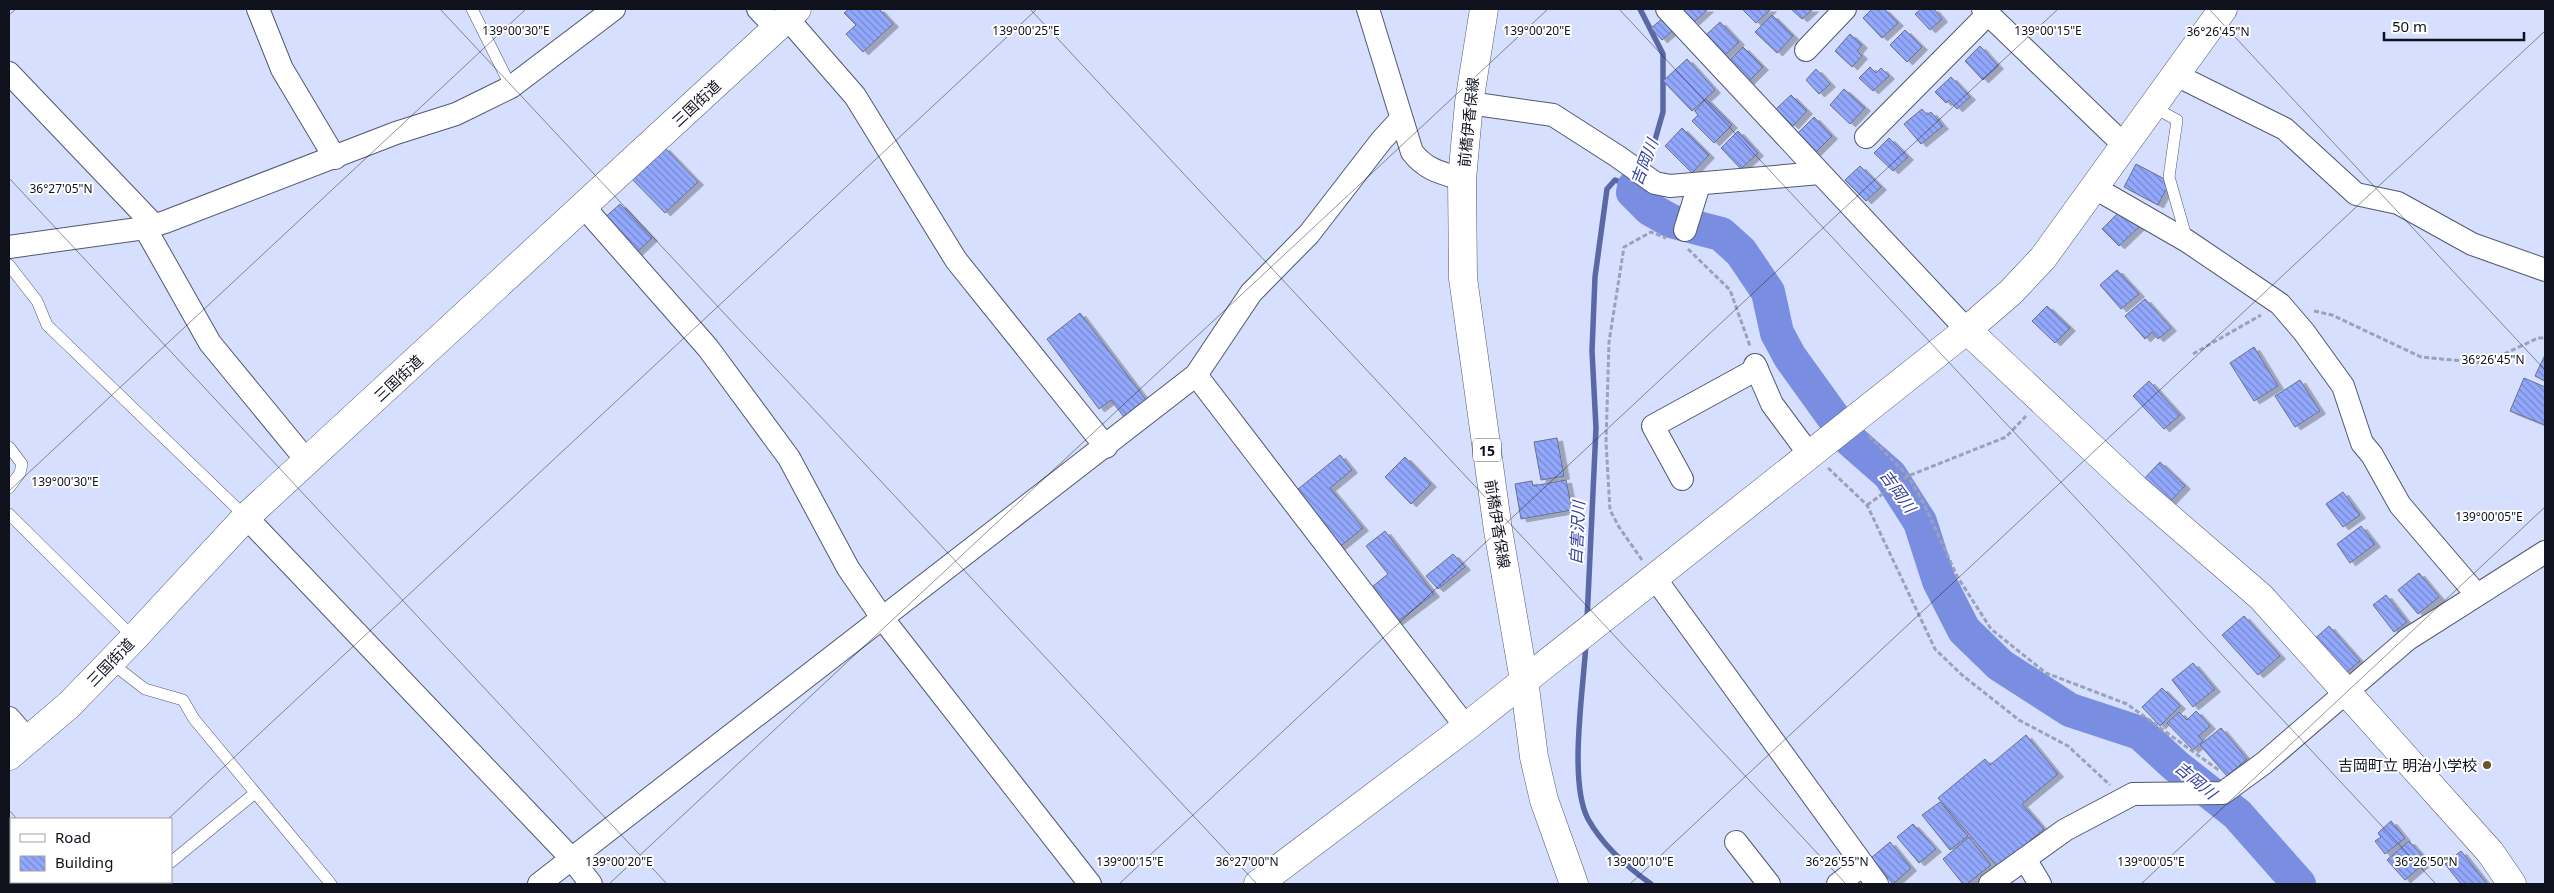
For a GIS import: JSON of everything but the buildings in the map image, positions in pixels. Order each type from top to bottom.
[{"type":"street","points":[[258,9],[282,69],[334,158]]},
{"type":"street","points":[[9,247],[165,222],[396,133],[456,114],[511,87],[614,9]]},
{"type":"street","points":[[1368,9],[1412,152],[1422,164],[1433,171],[1462,179]]},
{"type":"street","name":"前橋伊香保線","points":[[1484,9],[1469,103],[1462,179],[1463,278],[1498,530],[1524,680],[1534,756],[1544,800],[1574,884]]},
{"type":"street","points":[[1667,9],[1967,330],[2136,489],[2261,597],[2490,852],[2512,884]]},
{"type":"street","points":[[1806,50],[1845,9]]},
{"type":"street","points":[[1258,884],[1466,727],[1967,330],[2011,292],[2043,258],[2223,9]]},
{"type":"street","points":[[1866,137],[1986,11],[2125,146]]},
{"type":"street","points":[[779,16],[856,96],[956,260],[1106,447]]},
{"type":"street","name":"三国街道","points":[[19,748],[134,638],[246,517],[584,207],[779,16]]},
{"type":"street","points":[[9,73],[149,226],[210,343],[307,461]]},
{"type":"street","points":[[2176,75],[2285,130],[2356,194],[2398,203],[2472,244],[2545,270]]},
{"type":"street","points":[[1469,103],[1553,115],[1618,156],[1655,183],[1670,186],[1699,185],[1820,172]]},
{"type":"street","points":[[539,884],[884,619],[1196,375],[1251,293],[1310,234],[1381,141],[1401,119]]},
{"type":"street","points":[[1687,228],[1699,185]]},
{"type":"street","points":[[2095,188],[2145,215],[2187,241],[2280,304],[2304,332],[2343,386],[2362,443],[2372,456],[2400,505],[2477,595]]},
{"type":"street","points":[[584,207],[708,348],[790,458],[848,568],[884,619],[1090,884]]},
{"type":"street","points":[[1682,480],[1652,426],[1756,367],[1772,404],[1815,450]]},
{"type":"street","points":[[1196,375],[1466,727]]},
{"type":"street","points":[[246,517],[572,859],[591,884]]},
{"type":"street","points":[[1990,884],[2066,830],[2133,794],[2230,788],[2347,694],[2408,639],[2545,552]]},
{"type":"street","points":[[1654,577],[1877,884]]},
{"type":"street","points":[[9,718],[19,748]]},
{"type":"street","points":[[1736,842],[1769,884]]},
{"type":"street","points":[[2025,859],[2040,884]]},
{"type":"street","points":[[1838,884],[1863,865]]},
{"type":"lane","points":[[472,9],[511,87]]},
{"type":"lane","points":[[2153,107],[2177,120],[2169,177],[2187,241]]},
{"type":"lane","points":[[9,265],[37,301],[47,325],[246,517]]},
{"type":"lane","points":[[9,447],[22,464],[20,473],[9,488]]},
{"type":"lane","points":[[9,514],[134,638]]},
{"type":"lane","points":[[110,662],[145,689],[183,700],[194,719],[331,884]]},
{"type":"lane","points":[[172,861],[255,793]]},
{"type":"path","points":[[1654,577],[1619,527],[1610,510],[1606,442],[1609,342],[1624,247],[1650,232],[1687,228],[1730,290],[1743,321],[1756,367]]},
{"type":"path","points":[[2193,354],[2280,304],[2332,315],[2421,357],[2485,363],[2538,338],[2545,338]]},
{"type":"path","points":[[1867,505],[1908,476],[2006,437],[2042,400]]},
{"type":"path","points":[[1849,422],[1908,476],[1924,504],[1957,576],[1992,629],[2046,673],[2127,704],[2230,788]]},
{"type":"path","points":[[1815,450],[1829,469],[1867,505],[1935,649],[1962,675],[2019,720],[2068,746],[2103,779],[2126,797]]},
{"type":"waterway","name":"吉岡川","points":[[1640,9],[1663,54],[1663,112],[1655,140],[1642,168]]},
{"type":"waterway","name":"自害沢川","points":[[1587,620],[1596,428],[1592,351],[1595,277],[1607,189],[1615,180],[1634,187],[1639,177]]},
{"type":"waterway","name":"吉岡川","points":[[1634,187],[1633,192],[1650,209],[1671,221],[1721,234],[1741,252],[1768,292],[1777,333],[1790,357],[1849,439],[1890,475],[1920,522],[1939,581],[1964,630],[2000,665],[2070,710],[2140,733],[2176,766],[2237,814],[2299,884]]},
{"type":"waterway","name":"自害沢川","points":[[1586,642],[1580,707],[1578,758],[1582,802],[1588,819],[1608,847],[1624,863],[1651,884]]},
{"type":"place","name":"吉岡町立 明治小学校","points":[[2487,765]]}]
